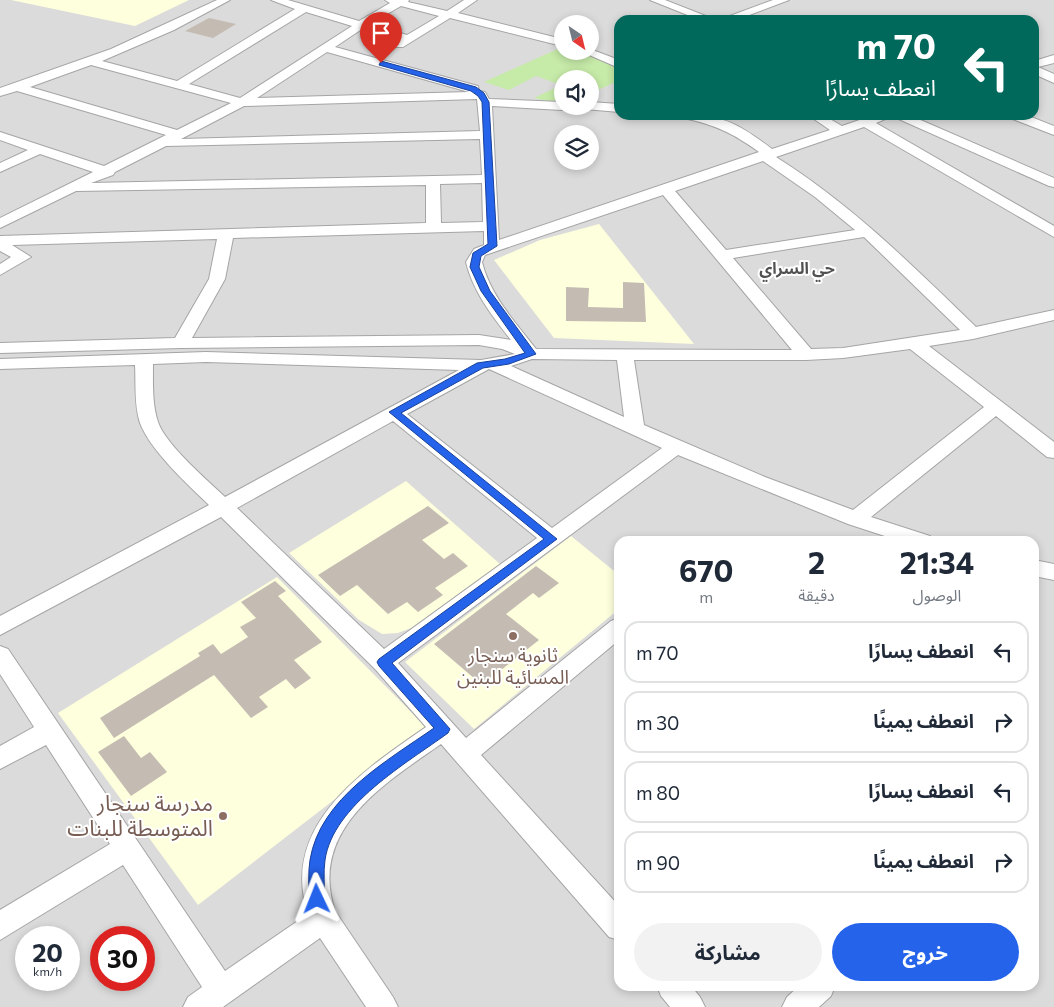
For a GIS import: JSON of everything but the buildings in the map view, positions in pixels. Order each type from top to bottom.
[{"type":"street","points":[[0,82],[98,48],[146,28],[203,0]]},
{"type":"street","points":[[0,92],[90,61],[161,32],[225,0]]},
{"type":"street","points":[[276,0],[409,38]]},
{"type":"street","points":[[394,48],[472,0]]},
{"type":"street","points":[[656,0],[692,15]]},
{"type":"street","points":[[674,7],[695,0]]},
{"type":"street","points":[[740,15],[784,0]]},
{"type":"street","points":[[0,224],[108,172],[242,102],[397,1],[447,16],[540,36],[554,41]]},
{"type":"street","points":[[178,85],[305,8]]},
{"type":"street","points":[[326,48],[474,89],[483,99],[492,246]]},
{"type":"street","points":[[599,56],[614,62]]},
{"type":"street","points":[[1039,64],[1054,59]]},
{"type":"street","points":[[90,61],[242,102],[483,99],[523,106],[554,106]]},
{"type":"street","points":[[1039,69],[1054,78]]},
{"type":"street","points":[[17,87],[180,135]]},
{"type":"street","points":[[599,107],[614,108]]},
{"type":"street","points":[[716,120],[724,123],[795,174],[868,232],[973,334]]},
{"type":"street","points":[[823,120],[840,130]]},
{"type":"street","points":[[531,354],[486,291],[474,267],[476,254],[492,246],[871,120]]},
{"type":"street","points":[[909,120],[1054,183]]},
{"type":"street","points":[[1027,120],[1054,131]]},
{"type":"street","points":[[865,122],[1054,232]]},
{"type":"street","points":[[165,143],[486,135]]},
{"type":"street","points":[[0,136],[108,172]]},
{"type":"street","points":[[0,168],[40,150]]},
{"type":"street","points":[[75,188],[489,179]]},
{"type":"street","points":[[432,180],[434,227]]},
{"type":"street","points":[[665,188],[806,355]]},
{"type":"street","points":[[0,241],[491,226]]},
{"type":"street","points":[[723,255],[868,232]]},
{"type":"street","points":[[181,343],[217,279],[226,234]]},
{"type":"street","points":[[0,245],[23,257],[0,270]]},
{"type":"street","points":[[0,364],[206,356],[487,364],[531,354],[806,355],[915,344],[973,334],[1054,315]]},
{"type":"street","points":[[0,348],[181,343],[491,341],[506,344],[531,354]]},
{"type":"street","points":[[0,626],[223,507],[394,412],[487,364],[501,359],[504,352],[500,346],[491,341]]},
{"type":"street","points":[[915,344],[1054,452]]},
{"type":"street","points":[[625,355],[635,428]]},
{"type":"street","points":[[144,358],[145,401],[149,422],[155,434],[185,470],[383,662],[614,921]]},
{"type":"street","points":[[487,364],[676,447],[855,519],[907,536]]},
{"type":"street","points":[[855,519],[995,408]]},
{"type":"street","points":[[394,412],[552,539]]},
{"type":"street","points":[[383,662],[676,447]]},
{"type":"street","points":[[1039,569],[1054,572]]},
{"type":"street","points":[[465,754],[614,631]]},
{"type":"street","points":[[0,655],[221,991]]},
{"type":"street","points":[[383,1007],[324,919],[317,899],[317,860],[325,836],[336,817],[366,785],[443,729]]},
{"type":"street","points":[[0,758],[49,731]]},
{"type":"street","points":[[0,926],[128,847]]},
{"type":"street","points":[[198,1007],[324,919]]},
{"type":"street","points":[[676,991],[690,1007]]},
{"type":"street","points":[[797,1007],[815,991]]},
{"type":"shaded area","points":[[0,0],[1054,0],[1054,1007],[0,1007]]},
{"type":"shaded area","points":[[11,0],[189,0],[135,26]]},
{"type":"shaded area","points":[[599,224],[694,344],[554,338],[494,260],[540,240]]},
{"type":"shaded area","points":[[406,481],[500,564],[411,628],[398,633],[382,634],[359,620],[289,553]]},
{"type":"shaded area","name":"ثانوية سنجار المسائية للبنين","points":[[571,536],[614,571],[614,613],[474,729],[405,662]]},
{"type":"shaded area","name":"مدرسة سنجار المتوسطة للبنات","points":[[277,577],[427,728],[198,905],[58,713]]},
{"type":"green space","points":[[554,51],[554,60],[599,60],[614,65],[614,83],[599,89],[599,70],[554,70],[554,82],[536,76],[509,90],[484,82]]},
{"type":"green space","points":[[554,88],[554,102],[534,98]]},
{"type":"place","name":"ثانوية سنجار المسائية للبنين","points":[[513,636]]},
{"type":"place","name":"مدرسة سنجار المتوسطة للبنات","points":[[223,816]]},
{"type":"district","name":"حي السراي","points":[[797,268]]},
{"type":"route","points":[[317,899],[317,860],[325,836],[336,817],[349,800],[366,785],[443,729],[383,662],[552,539],[394,412],[481,365],[506,362],[531,354],[486,291],[474,267],[476,254],[492,246],[485,102],[482,95],[474,89],[381,63]]}]
